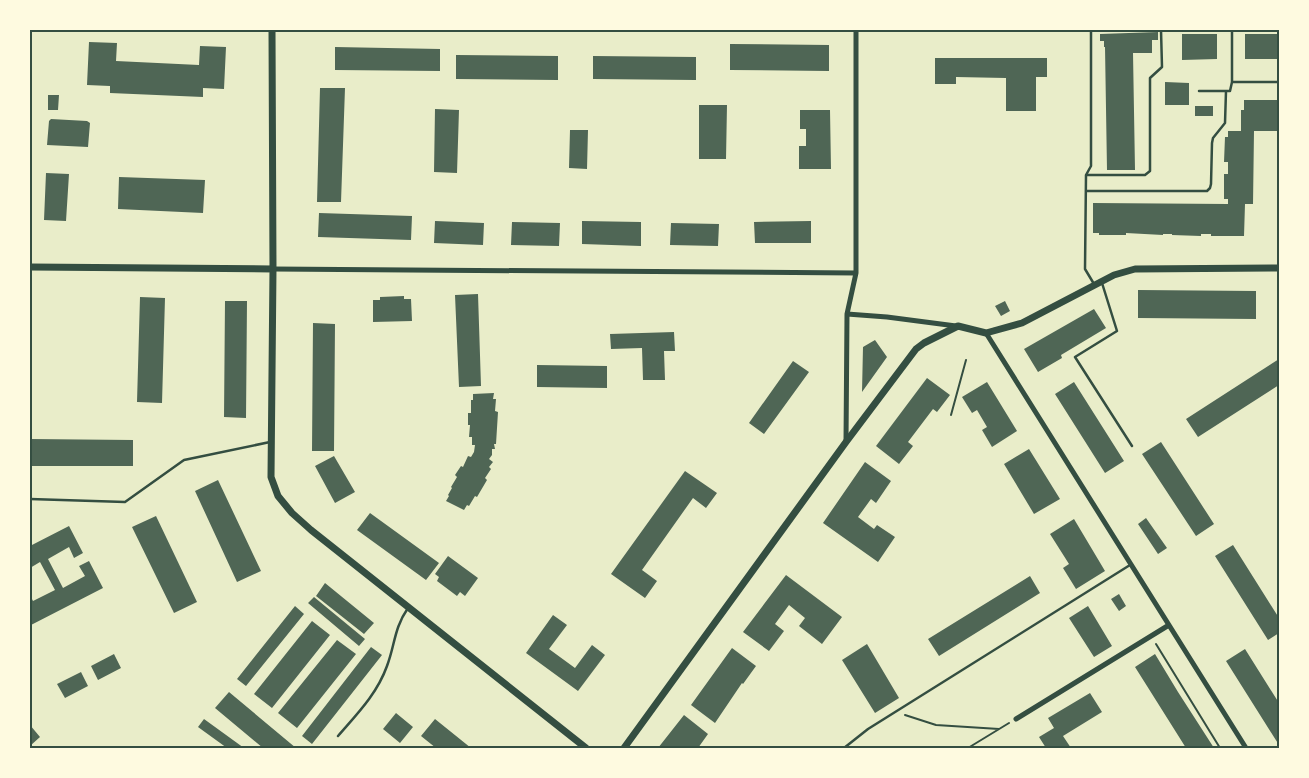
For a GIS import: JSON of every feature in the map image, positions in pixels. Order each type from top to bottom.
[{"type":"street","points":[[272,30],[273,269],[271,477],[278,496],[292,513],[311,530],[586,748]]},
{"type":"street","points":[[846,442],[847,314],[856,273],[856,30]]},
{"type":"street","points":[[30,267],[856,273]]},
{"type":"street","points":[[847,314],[958,326],[986,333],[1022,323],[1114,275],[1135,269],[1279,268]]},
{"type":"street","points":[[624,748],[846,442],[916,349],[958,326]]},
{"type":"street","points":[[986,333],[1246,748]]},
{"type":"street","points":[[1016,719],[1169,625]]},
{"type":"lane","points":[[1091,30],[1091,166],[1086,175],[1085,269],[1094,285]]},
{"type":"lane","points":[[1086,175],[1145,175],[1150,171],[1150,78],[1162,67],[1161,30]]},
{"type":"lane","points":[[1198,91],[1226,92],[1232,90],[1232,30]]},
{"type":"lane","points":[[1232,82],[1279,82]]},
{"type":"lane","points":[[1086,191],[1207,191],[1211,184],[1212,138],[1225,123],[1226,92]]},
{"type":"lane","points":[[1102,281],[1117,331],[1075,357],[1132,446]]},
{"type":"lane","points":[[30,499],[125,502],[184,460],[272,442]]},
{"type":"lane","points":[[846,747],[868,728],[1131,564]]},
{"type":"lane","points":[[338,736],[377,690],[388,665],[400,620],[408,607]]},
{"type":"lane","points":[[846,747],[850,748]]},
{"type":"path","points":[[951,415],[966,360]]},
{"type":"path","points":[[1151,636],[1220,748]]},
{"type":"path","points":[[894,712],[936,725],[998,729]]},
{"type":"path","points":[[968,748],[1016,719]]},
{"type":"building","points":[[1158,32],[1158,40],[1152,40],[1152,53],[1133,53],[1135,170],[1107,170],[1105,47],[1104,41],[1100,41],[1100,34]]},
{"type":"building","points":[[1182,34],[1217,34],[1217,59],[1182,60]]},
{"type":"building","points":[[1245,34],[1279,34],[1279,59],[1245,59]]},
{"type":"building","points":[[89,42],[117,43],[116,61],[199,65],[200,46],[226,47],[224,89],[203,88],[203,97],[110,93],[110,86],[87,85]]},
{"type":"building","points":[[730,44],[829,45],[829,71],[730,70]]},
{"type":"building","points":[[335,47],[440,49],[440,71],[335,70]]},
{"type":"building","points":[[456,55],[558,56],[558,80],[456,79]]},
{"type":"building","points":[[593,56],[696,57],[696,80],[593,79]]},
{"type":"building","points":[[935,58],[1047,58],[1047,77],[1036,77],[1036,111],[1006,111],[1006,78],[956,77],[956,84],[935,84]]},
{"type":"building","points":[[1165,82],[1189,83],[1189,105],[1165,105]]},
{"type":"building","points":[[320,88],[345,88],[341,202],[317,202]]},
{"type":"building","points":[[48,95],[59,95],[58,110],[48,110]]},
{"type":"building","points":[[1244,100],[1279,100],[1279,131],[1254,131],[1253,204],[1245,204],[1244,236],[1126,233],[1126,235],[1099,235],[1099,233],[1093,233],[1093,203],[1228,204],[1228,199],[1224,199],[1224,174],[1228,174],[1228,162],[1224,162],[1225,137],[1228,137],[1228,131],[1241,131],[1241,110],[1244,110]]},
{"type":"building","points":[[699,105],[727,105],[726,159],[699,159]]},
{"type":"building","points":[[1195,106],[1213,106],[1213,116],[1195,116]]},
{"type":"building","points":[[435,109],[459,110],[457,173],[434,172]]},
{"type":"building","points":[[800,110],[830,110],[831,169],[799,169],[799,146],[806,146],[806,129],[800,129]]},
{"type":"building","points":[[51,119],[87,121],[90,123],[88,147],[47,145],[49,121]]},
{"type":"building","points":[[570,130],[588,130],[587,169],[569,168]]},
{"type":"building","points":[[46,173],[69,174],[66,221],[44,220]]},
{"type":"building","points":[[119,177],[205,180],[203,213],[118,209]]},
{"type":"building","points":[[319,213],[412,216],[411,240],[318,237]]},
{"type":"building","points":[[435,221],[484,223],[483,245],[434,243]]},
{"type":"building","points":[[582,221],[641,222],[641,246],[582,244]]},
{"type":"building","points":[[811,221],[811,243],[755,243],[754,222]]},
{"type":"building","points":[[512,222],[560,223],[559,246],[511,245]]},
{"type":"building","points":[[671,223],[719,224],[718,246],[670,245]]},
{"type":"building","points":[[1138,290],[1256,291],[1256,319],[1138,318]]},
{"type":"building","points":[[478,294],[481,386],[459,387],[455,295]]},
{"type":"building","points":[[404,296],[404,299],[411,299],[412,321],[373,322],[373,300],[380,300],[380,297]]},
{"type":"building","points":[[140,297],[165,298],[162,403],[137,402]]},
{"type":"building","points":[[225,301],[247,301],[246,418],[224,417]]},
{"type":"building","points":[[1005,301],[1010,311],[1001,316],[995,306]]},
{"type":"building","points":[[1094,309],[1106,328],[1061,355],[1062,358],[1038,372],[1024,349]]},
{"type":"building","points":[[313,323],[335,324],[334,451],[312,451]]},
{"type":"building","points":[[674,332],[675,351],[664,351],[665,380],[643,380],[642,348],[611,349],[610,334]]},
{"type":"building","points":[[875,340],[887,357],[862,392],[863,347]]},
{"type":"building","points":[[1279,359],[1279,385],[1198,437],[1186,419]]},
{"type":"building","points":[[793,361],[809,372],[764,434],[749,423]]},
{"type":"building","points":[[537,365],[607,366],[607,388],[537,387]]},
{"type":"building","points":[[927,378],[950,395],[937,412],[933,409],[908,442],[913,446],[899,464],[876,446]]},
{"type":"building","points":[[987,382],[1017,431],[992,447],[982,430],[987,427],[977,410],[972,413],[962,397]]},
{"type":"building","points":[[1074,382],[1124,461],[1105,473],[1055,394]]},
{"type":"building","points":[[494,393],[493,399],[496,399],[495,411],[498,412],[496,444],[494,444],[495,449],[492,449],[492,455],[489,459],[493,462],[485,478],[487,480],[477,497],[475,496],[464,510],[446,501],[457,477],[455,475],[461,466],[463,467],[468,456],[471,457],[474,452],[475,445],[472,445],[472,437],[469,437],[470,425],[468,425],[468,413],[471,413],[471,400],[473,400],[473,394]]},
{"type":"building","points":[[30,439],[133,440],[133,466],[30,466]]},
{"type":"building","points":[[1161,442],[1214,524],[1196,536],[1142,454]]},
{"type":"building","points":[[1029,449],[1060,499],[1034,514],[1004,464]]},
{"type":"building","points":[[334,456],[355,492],[335,503],[315,466]]},
{"type":"building","points":[[865,462],[891,481],[876,503],[871,499],[858,517],[874,529],[877,525],[895,537],[878,562],[823,523]]},
{"type":"building","points":[[685,471],[717,493],[706,508],[693,498],[642,570],[657,581],[645,598],[611,574]]},
{"type":"building","points":[[218,480],[261,571],[237,582],[195,491]]},
{"type":"building","points":[[370,513],[439,563],[426,580],[357,530]]},
{"type":"building","points":[[156,516],[197,602],[174,613],[132,527]]},
{"type":"building","points":[[1146,518],[1167,548],[1158,554],[1138,524]]},
{"type":"building","points":[[1074,519],[1105,571],[1076,589],[1063,568],[1069,564],[1050,534]]},
{"type":"building","points":[[69,526],[83,553],[74,558],[69,547],[48,559],[63,588],[85,576],[79,566],[89,561],[103,588],[31,625],[30,595],[33,601],[55,590],[40,562],[30,568],[30,546]]},
{"type":"building","points":[[1233,545],[1279,618],[1279,633],[1268,640],[1215,556]]},
{"type":"building","points":[[448,556],[478,578],[465,596],[460,592],[457,596],[437,581],[439,577],[435,574]]},
{"type":"building","points":[[786,575],[842,617],[822,644],[799,626],[805,618],[789,605],[775,624],[784,631],[769,651],[743,632]]},
{"type":"building","points":[[1030,576],[1040,593],[939,656],[928,639]]},
{"type":"building","points":[[325,583],[374,623],[364,634],[316,596]]},
{"type":"building","points":[[1119,594],[1126,606],[1119,611],[1111,599]]},
{"type":"building","points":[[314,597],[365,639],[359,646],[308,603]]},
{"type":"building","points":[[295,606],[304,614],[246,686],[237,679]]},
{"type":"building","points":[[1088,606],[1112,646],[1094,657],[1069,618]]},
{"type":"building","points":[[553,615],[567,625],[549,649],[575,668],[592,645],[605,655],[578,691],[526,653]]},
{"type":"building","points":[[312,621],[330,635],[272,708],[254,694]]},
{"type":"building","points":[[337,640],[356,654],[297,728],[278,713]]},
{"type":"building","points":[[867,644],[899,698],[875,713],[842,660]]},
{"type":"building","points":[[371,647],[382,655],[312,744],[302,736]]},
{"type":"building","points":[[732,648],[756,666],[715,723],[691,705]]},
{"type":"building","points":[[1245,649],[1279,703],[1279,745],[1226,661]]},
{"type":"building","points":[[114,654],[121,668],[98,680],[91,666]]},
{"type":"building","points":[[1155,654],[1214,748],[1186,748],[1135,667]]},
{"type":"building","points":[[81,672],[88,686],[65,698],[57,684]]},
{"type":"building","points":[[229,692],[296,748],[263,748],[215,708]]},
{"type":"building","points":[[1090,693],[1102,712],[1063,736],[1071,748],[1046,748],[1039,737],[1054,728],[1048,718]]},
{"type":"building","points":[[396,713],[413,727],[400,743],[383,729]]},
{"type":"building","points":[[684,715],[708,734],[698,748],[658,748]]},
{"type":"building","points":[[204,719],[244,748],[227,748],[198,727]]},
{"type":"building","points":[[435,719],[471,748],[436,748],[421,736]]},
{"type":"building","points":[[30,725],[40,737],[30,746]]}]
